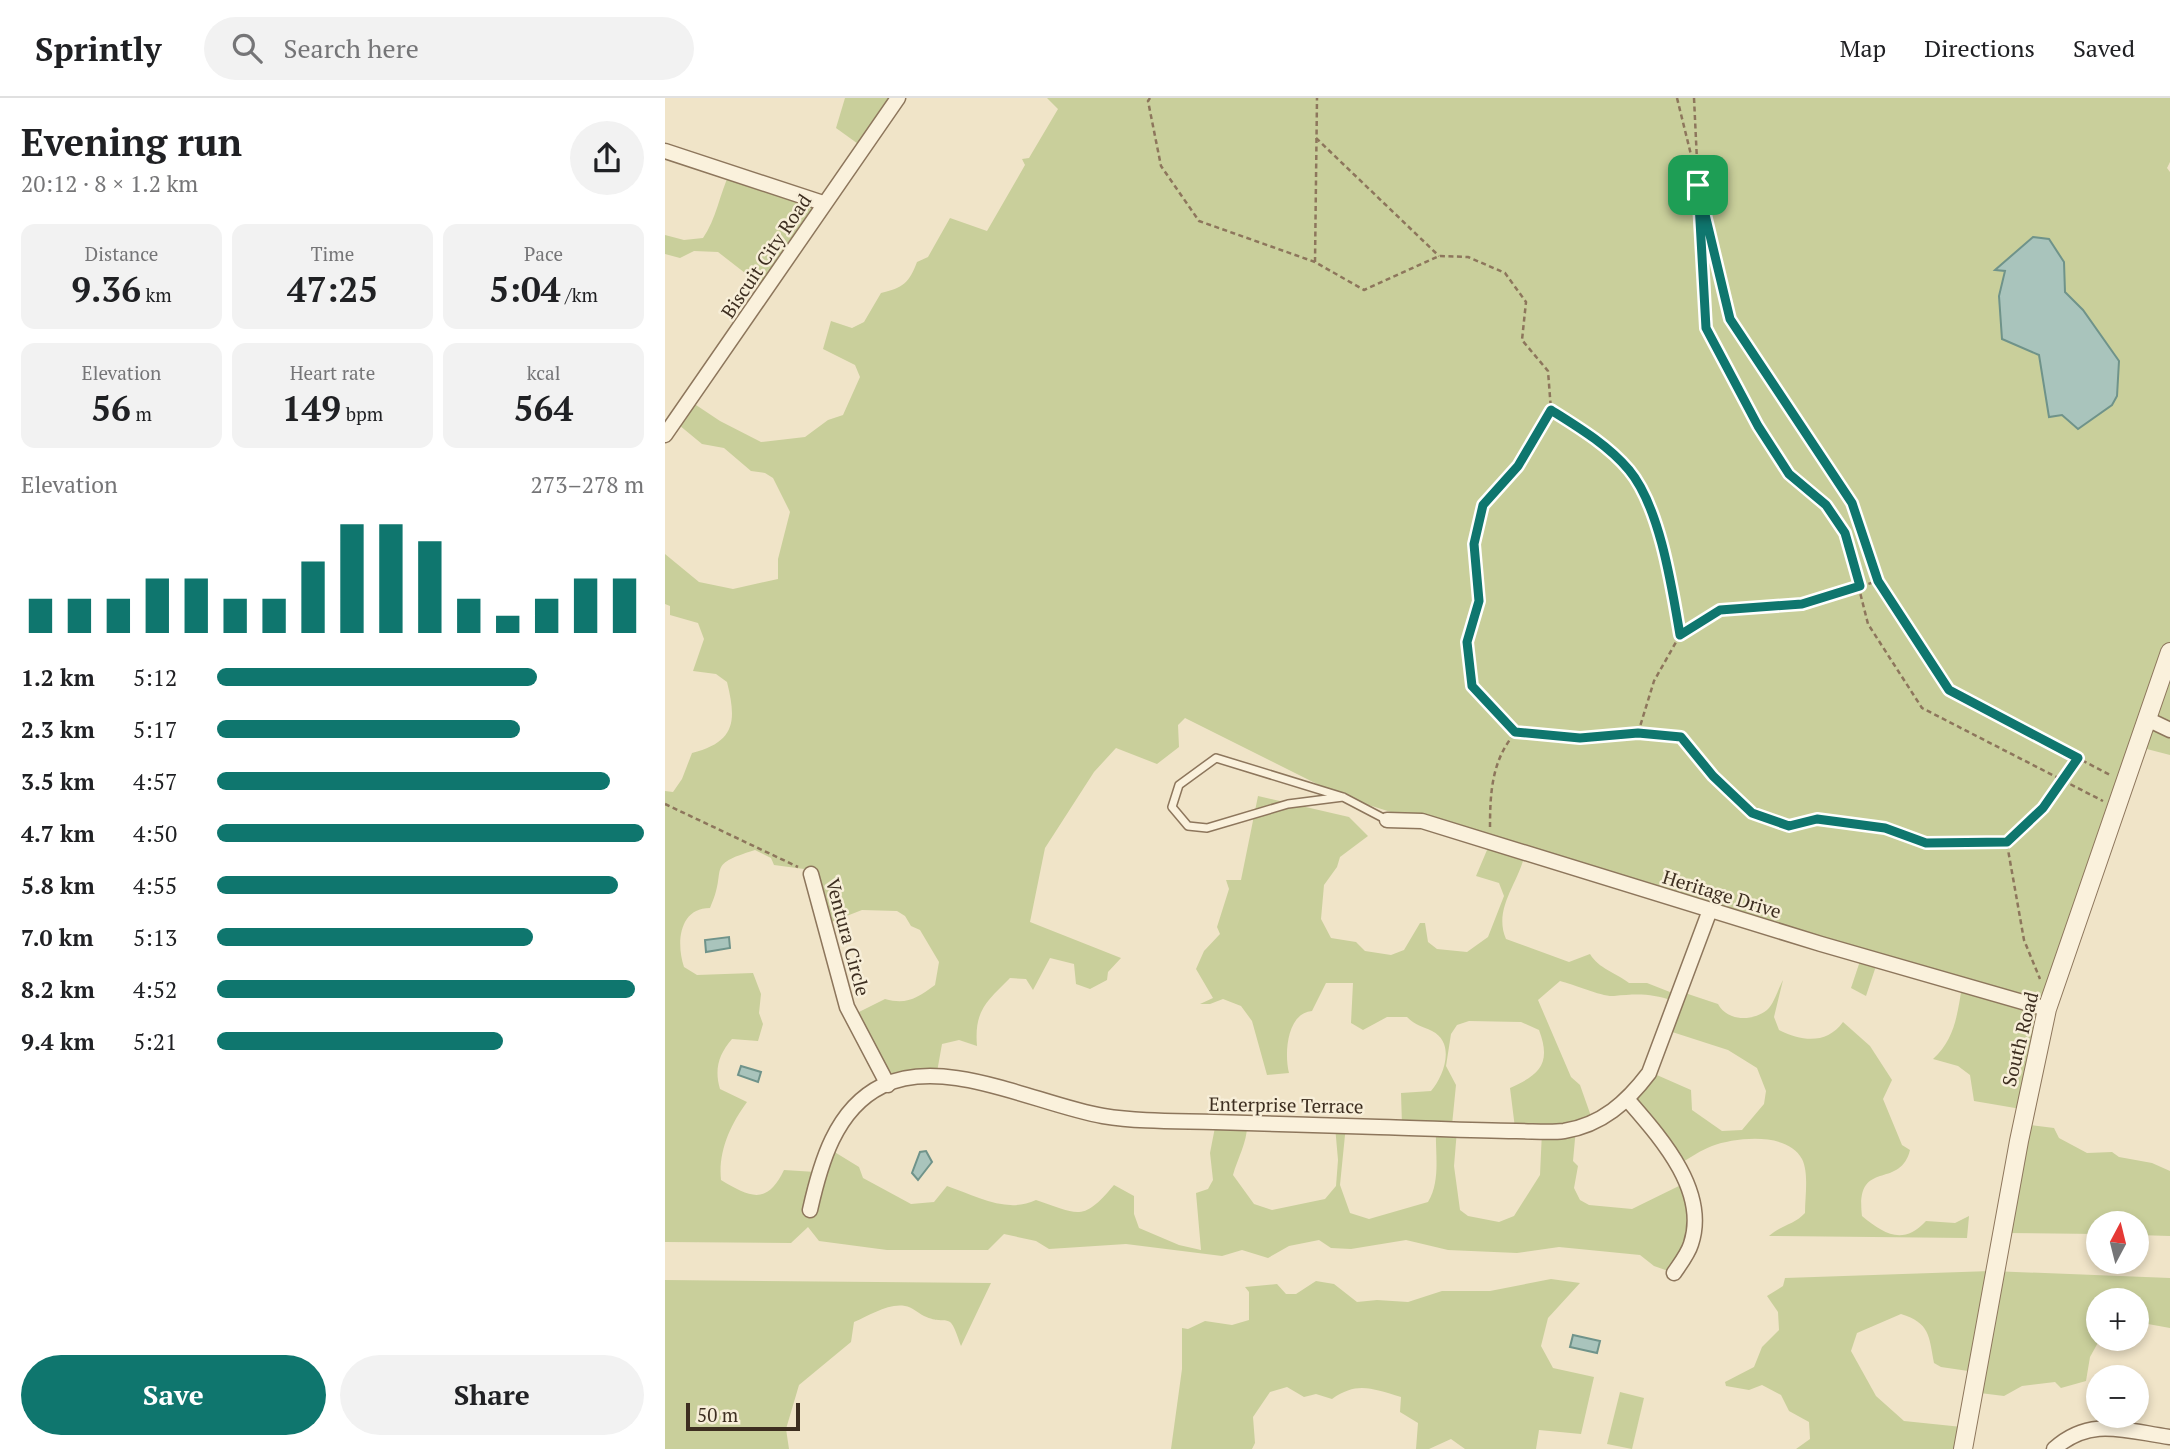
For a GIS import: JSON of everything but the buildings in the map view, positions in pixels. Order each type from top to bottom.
[{"type":"street","name":"Biscuit City Road","points":[[665,435],[898,98]]},
{"type":"street","points":[[665,151],[823,203]]},
{"type":"street","name":"South Road","points":[[1963,1449],[2019,1141],[2047,1009],[2170,652]]},
{"type":"street","points":[[2147,719],[2170,730]]},
{"type":"street","name":"Heritage Drive","points":[[1387,820],[1422,821],[1940,980],[2047,1009]]},
{"type":"street","name":"Ventura Circle","points":[[811,874],[846,1007],[888,1084]]},
{"type":"street","name":"Enterprise Terrace","points":[[810,1210],[820,1163],[832,1138],[853,1109],[882,1086],[904,1079],[938,1076],[968,1080],[1044,1103],[1142,1121],[1564,1131],[1611,1114],[1649,1073],[1710,910]]},
{"type":"street","points":[[1627,1099],[1666,1144],[1691,1195],[1694,1225],[1691,1245],[1674,1273]]},
{"type":"street","points":[[2054,1449],[2067,1437],[2091,1427],[2170,1437]]},
{"type":"lane","points":[[1343,797],[1288,804],[1207,828],[1188,826],[1172,807],[1179,785],[1216,758],[1343,797],[1387,820]]},
{"type":"path","points":[[1150,98],[1148,101],[1161,166],[1199,221],[1315,262],[1364,290],[1439,256],[1468,257],[1505,273],[1526,302],[1522,340],[1548,371],[1551,410],[1518,466],[1483,505],[1474,544],[1479,601],[1467,642],[1472,686],[1515,732],[1580,738],[1638,733],[1681,737],[1713,776],[1752,813],[1789,826],[1817,819],[1885,828],[1926,843],[2007,842],[2043,808],[2078,758]]},
{"type":"path","points":[[1315,262],[1317,98]]},
{"type":"path","points":[[1677,98],[1730,319],[1852,503],[1878,581],[1949,690],[2125,783]]},
{"type":"path","points":[[1693,98],[1706,328],[1758,426],[1789,474],[1826,505],[1845,533],[1868,624],[1922,708],[2117,808]]},
{"type":"path","points":[[1316,138],[1439,256]]},
{"type":"path","points":[[1551,410],[1591,435],[1630,471],[1651,514],[1666,558],[1680,635]]},
{"type":"path","points":[[1638,733],[1654,681],[1680,635],[1720,610],[1802,604],[1878,581]]},
{"type":"path","points":[[1490,843],[1493,778],[1504,745],[1515,732]]},
{"type":"path","points":[[665,804],[811,874]]},
{"type":"path","points":[[2007,842],[2024,940],[2041,983]]},
{"type":"green space","points":[[845,98],[897,98],[861,146],[836,128]]},
{"type":"green space","points":[[1047,98],[2170,98],[2170,162],[2167,168],[2170,172],[2170,755],[2139,747],[2021,1109],[1974,1101],[1970,1075],[1958,1066],[1933,1059],[1951,1035],[1962,987],[1878,960],[1866,996],[1851,988],[1861,958],[1525,854],[1504,907],[1503,928],[1506,939],[1569,962],[1590,954],[1603,967],[1629,983],[1647,983],[1675,994],[1679,991],[1718,1004],[1722,1010],[1734,1017],[1747,1018],[1767,1010],[1783,980],[1774,1017],[1779,1030],[1797,1037],[1814,1039],[1830,1034],[1843,1022],[1870,1046],[1892,1080],[1883,1099],[1902,1145],[1910,1150],[1905,1162],[1897,1169],[1871,1180],[1865,1187],[1862,1216],[1886,1232],[1901,1235],[1918,1229],[1926,1221],[1955,1223],[1969,1216],[1967,1238],[1769,1236],[1805,1213],[1805,1171],[1802,1159],[1795,1150],[1774,1141],[1735,1140],[1708,1148],[1679,1164],[1630,1102],[1650,1072],[1691,1090],[1692,1110],[1722,1131],[1742,1130],[1764,1104],[1766,1091],[1757,1068],[1728,1050],[1666,1030],[1673,1001],[1644,995],[1609,996],[1560,981],[1538,1000],[1571,1077],[1580,1085],[1592,1119],[1576,1128],[1573,1161],[1578,1166],[1574,1188],[1580,1200],[1589,1205],[1632,1209],[1685,1183],[1694,1223],[1674,1273],[1654,1266],[1640,1255],[1559,1247],[1517,1253],[1448,1250],[1406,1240],[1351,1249],[1331,1248],[1319,1240],[1289,1246],[1268,1258],[1242,1250],[1222,1256],[1126,1244],[1049,1249],[1036,1241],[1004,1234],[988,1250],[887,1250],[819,1241],[808,1227],[791,1243],[665,1242],[665,791],[673,792],[682,779],[692,753],[717,743],[725,736],[732,719],[732,708],[727,682],[716,674],[693,671],[704,639],[698,623],[670,615],[670,606],[665,604],[665,554],[699,582],[733,589],[778,579],[778,559],[790,512],[773,478],[765,473],[751,471],[724,448],[702,444],[679,425],[690,401],[720,421],[761,442],[805,437],[828,420],[843,415],[860,377],[855,365],[823,349],[831,321],[852,328],[864,322],[881,293],[904,283],[917,262],[928,257],[950,218],[987,231],[1025,165],[1022,159],[1029,158],[1058,109]],"holes":[[[1185,718],[1343,797],[1490,843],[1476,876],[1499,883],[1504,896],[1488,937],[1467,952],[1437,949],[1428,942],[1425,923],[1420,923],[1404,950],[1391,955],[1365,951],[1356,942],[1331,938],[1321,919],[1324,885],[1337,867],[1340,857],[1368,836],[1349,817],[1258,796],[1241,880],[1226,880],[1229,889],[1217,927],[1220,934],[1204,951],[1196,969],[1213,998],[1200,1004],[1210,1004],[1223,999],[1241,1006],[1252,1021],[1267,1075],[1289,1073],[1287,1045],[1292,1026],[1304,1013],[1312,1011],[1326,983],[1353,983],[1351,1023],[1363,1030],[1387,1017],[1407,1017],[1439,1036],[1446,1051],[1443,1069],[1436,1085],[1431,1091],[1401,1093],[1402,1125],[1436,1129],[1436,1176],[1428,1202],[1369,1219],[1350,1213],[1340,1185],[1346,1125],[1335,1126],[1338,1160],[1336,1186],[1325,1199],[1272,1210],[1254,1204],[1233,1175],[1244,1143],[1247,1123],[1216,1122],[1210,1153],[1213,1180],[1208,1189],[1196,1193],[1201,1250],[1179,1245],[1139,1228],[1134,1214],[1134,1196],[1114,1185],[1094,1205],[1079,1212],[1036,1200],[1014,1205],[991,1202],[947,1186],[934,1202],[911,1204],[863,1178],[859,1167],[828,1148],[816,1172],[784,1170],[778,1181],[765,1193],[750,1194],[721,1180],[723,1149],[735,1120],[747,1102],[720,1089],[719,1062],[732,1039],[758,1041],[763,1024],[759,1013],[761,994],[753,973],[697,975],[684,967],[680,948],[682,928],[686,920],[692,914],[710,908],[723,865],[739,855],[755,850],[771,858],[774,865],[804,869],[826,924],[862,910],[897,911],[905,916],[911,926],[920,930],[939,962],[935,985],[911,999],[885,999],[853,1015],[892,1081],[937,1072],[942,1044],[959,1040],[977,1046],[978,1024],[983,1008],[1010,978],[1026,979],[1033,990],[1050,958],[1074,964],[1076,984],[1090,989],[1107,980],[1108,972],[1121,958],[1030,922],[1045,848],[1094,772],[1116,748],[1157,764],[1179,747],[1178,725]],[[1469,1021],[1521,1022],[1539,1030],[1543,1042],[1544,1052],[1540,1067],[1529,1078],[1510,1088],[1515,1128],[1542,1131],[1540,1175],[1514,1216],[1499,1222],[1468,1216],[1460,1210],[1454,1166],[1457,1130],[1452,1125],[1456,1085],[1446,1066],[1451,1034],[1457,1025]]]},
{"type":"green space","points":[[730,172],[819,200],[763,287],[718,252],[694,251],[680,258],[665,254],[665,235],[684,240],[703,238]]},
{"type":"green space","points":[[2022,1124],[2054,1128],[2059,1138],[2087,1153],[2112,1152],[2119,1157],[2152,1163],[2170,1171],[2170,1236],[2149,1235],[2149,1211],[2086,1211],[2086,1234],[2005,1233]]},
{"type":"green space","points":[[1991,1271],[2170,1278],[2170,1328],[2149,1324],[2149,1288],[2086,1288],[2086,1351],[2093,1351],[2089,1365],[2086,1365],[2086,1381],[2061,1388],[2055,1382],[2022,1386],[2004,1396],[1972,1392],[1975,1372],[1941,1367],[1934,1363],[1931,1345],[1923,1326],[1901,1314],[1857,1333],[1851,1351],[1876,1396],[1904,1421],[1962,1427],[1962,1449],[1796,1449],[1810,1439],[1809,1422],[1789,1411],[1781,1395],[1762,1385],[1749,1390],[1726,1386],[1725,1382],[1754,1367],[1762,1347],[1779,1330],[1778,1312],[1767,1296],[1783,1286],[1785,1278]]},
{"type":"green space","points":[[1551,1279],[1580,1283],[1548,1318],[1541,1346],[1553,1368],[1594,1377],[1581,1434],[1539,1430],[1536,1449],[1465,1449],[1451,1439],[1429,1449],[1416,1449],[1418,1423],[1400,1412],[1401,1397],[1358,1388],[1332,1399],[1316,1394],[1304,1397],[1287,1387],[1270,1392],[1253,1417],[1255,1443],[1252,1449],[1171,1449],[1182,1369],[1182,1328],[1188,1329],[1205,1321],[1232,1325],[1249,1320],[1249,1292],[1245,1287],[1277,1284],[1286,1294],[1296,1294],[1316,1281],[1334,1284],[1357,1302],[1408,1302],[1442,1291],[1490,1291]]},
{"type":"green space","points":[[665,1280],[991,1283],[961,1346],[951,1323],[924,1316],[905,1306],[885,1308],[854,1322],[851,1342],[799,1385],[786,1429],[789,1449],[665,1449]]},
{"type":"green space","points":[[1620,1392],[1644,1398],[1632,1449],[1607,1444]]},
{"type":"water","points":[[2033,237],[2049,239],[2064,262],[2065,292],[2083,310],[2119,361],[2117,396],[2112,405],[2078,429],[2062,415],[2049,417],[2039,355],[2002,339],[1999,296],[2005,271],[1995,270]]},
{"type":"water","points":[[729,937],[730,948],[706,952],[705,940]]},
{"type":"water","points":[[741,1066],[761,1072],[758,1082],[738,1075]]},
{"type":"water","points":[[926,1151],[932,1162],[918,1180],[912,1173],[920,1152]]},
{"type":"water","points":[[1573,1335],[1600,1341],[1597,1353],[1570,1347]]},
{"type":"route","points":[[1698,185],[1730,319],[1852,503],[1878,581],[1949,690],[2078,758],[2043,808],[2007,842],[1926,843],[1885,828],[1817,819],[1789,826],[1752,813],[1713,776],[1681,737],[1638,733],[1580,738],[1515,732],[1472,686],[1467,642],[1479,601],[1474,544],[1483,505],[1518,466],[1551,410],[1591,435],[1630,471],[1651,514],[1666,558],[1680,635],[1720,610],[1802,604],[1860,586],[1845,533],[1826,505],[1789,474],[1758,426],[1706,328],[1698,185]]}]
